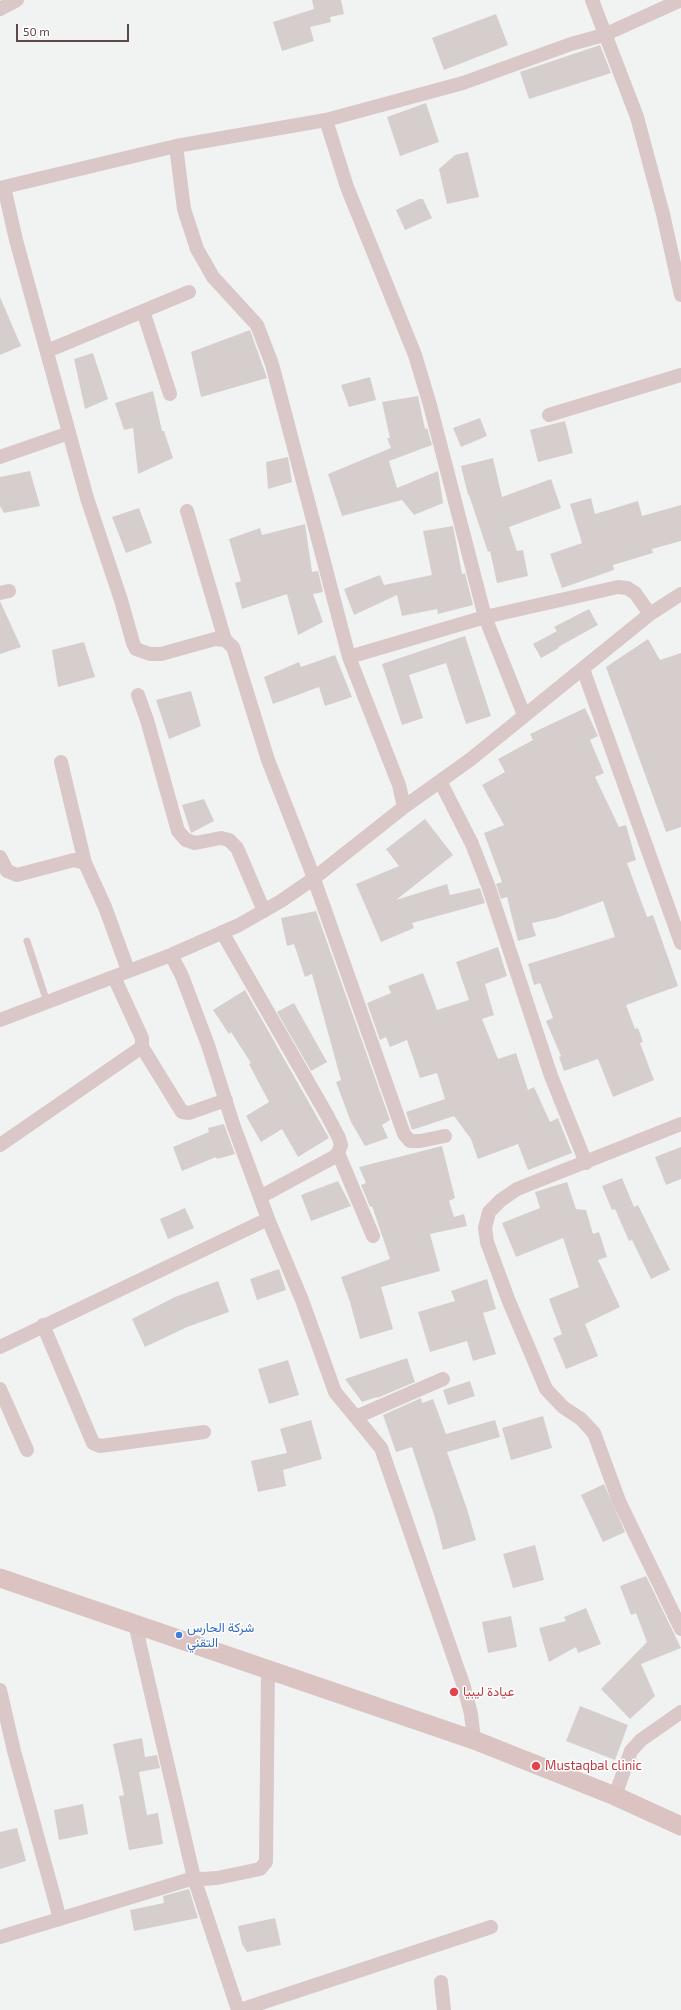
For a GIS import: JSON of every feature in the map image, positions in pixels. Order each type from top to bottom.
[{"type":"main road","points":[[0,1578],[474,1740],[614,1796],[681,1826]]},
{"type":"street","points":[[0,9],[18,0]]},
{"type":"street","points":[[592,0],[604,35],[637,117],[663,214],[681,295]]},
{"type":"street","points":[[225,640],[215,639],[204,641],[161,654],[150,654],[136,649],[132,643],[121,600],[87,498],[2,188],[176,146],[326,120],[462,82],[571,44],[604,35],[681,0]]},
{"type":"street","points":[[326,120],[347,188],[415,355],[430,405],[485,617],[524,715]]},
{"type":"street","points":[[176,146],[184,210],[197,249],[213,277],[257,325],[272,364],[348,657],[399,785],[404,807]]},
{"type":"street","points":[[47,351],[189,292]]},
{"type":"street","points":[[143,311],[170,394]]},
{"type":"street","points":[[549,415],[681,375]]},
{"type":"street","points":[[0,458],[70,433]]},
{"type":"street","points":[[187,511],[225,640],[233,647],[268,760],[314,879],[404,1134],[410,1141],[420,1142],[445,1136]]},
{"type":"street","points":[[348,657],[485,617],[618,587],[627,588],[635,593],[650,614]]},
{"type":"street","points":[[0,1020],[114,977],[128,970],[171,955],[264,911],[314,879],[404,807],[471,759],[650,614],[681,594]]},
{"type":"street","points":[[583,668],[681,943]]},
{"type":"street","points":[[138,695],[147,720],[178,831],[186,840],[195,843],[221,838],[229,840],[236,848],[264,911]]},
{"type":"street","points":[[61,762],[85,863],[105,907],[128,970]]},
{"type":"street","points":[[440,781],[472,844],[489,888],[551,1076],[586,1163]]},
{"type":"street","points":[[0,857],[7,871],[17,875],[74,860],[85,863]]},
{"type":"street","points":[[222,932],[336,1132],[341,1145],[338,1152],[316,1168],[260,1197]]},
{"type":"street","points":[[171,955],[182,976],[208,1044],[247,1165],[302,1300],[335,1392],[381,1448],[464,1686],[471,1714],[474,1740]]},
{"type":"street","points":[[114,977],[142,1038],[142,1047],[182,1112],[189,1113],[226,1100]]},
{"type":"street","points":[[0,1145],[142,1047]]},
{"type":"street","points":[[681,1124],[518,1189],[501,1200],[488,1212],[485,1228],[487,1242],[508,1299],[546,1388],[563,1407],[581,1420],[594,1433],[619,1501],[681,1629]]},
{"type":"street","points":[[338,1152],[373,1236]]},
{"type":"street","points":[[0,1347],[43,1325],[268,1219]]},
{"type":"street","points":[[43,1325],[93,1442],[100,1446],[204,1432]]},
{"type":"street","points":[[356,1417],[443,1379]]},
{"type":"street","points":[[0,1390],[27,1450]]},
{"type":"street","points":[[135,1624],[194,1878],[239,2010],[491,1927]]},
{"type":"street","points":[[0,1937],[194,1878],[203,1879],[224,1877],[260,1869],[266,1862],[268,1669]]},
{"type":"street","points":[[0,1690],[14,1751],[60,1919]]},
{"type":"street","points":[[614,1796],[631,1751],[641,1740],[681,1712]]},
{"type":"street","points":[[441,1982],[444,2010]]},
{"type":"lane","points":[[27,941],[47,1002]]},
{"type":"building","points":[[312,0],[341,0],[344,14],[330,17],[331,22],[310,27],[314,41],[282,51],[273,22],[314,9]]},
{"type":"building","points":[[496,14],[508,45],[444,70],[432,38]]},
{"type":"building","points":[[600,45],[611,73],[529,99],[520,72]]},
{"type":"building","points":[[426,103],[439,142],[400,156],[387,117]]},
{"type":"building","points":[[468,152],[479,197],[447,204],[439,169],[455,155]]},
{"type":"building","points":[[419,199],[423,199],[432,218],[405,230],[396,210]]},
{"type":"building","points":[[0,297],[21,346],[0,355]]},
{"type":"building","points":[[250,330],[267,378],[201,397],[191,352]]},
{"type":"building","points":[[93,353],[108,399],[85,409],[74,359]]},
{"type":"building","points":[[370,377],[376,400],[349,407],[341,385]]},
{"type":"building","points":[[153,391],[162,431],[164,431],[173,458],[138,474],[133,428],[124,430],[115,403]]},
{"type":"building","points":[[418,396],[425,429],[427,428],[432,445],[389,461],[397,488],[438,471],[443,503],[414,515],[402,500],[342,516],[328,474],[391,448],[387,438],[390,438],[382,402]]},
{"type":"building","points":[[480,418],[487,436],[461,447],[453,428]]},
{"type":"building","points":[[565,421],[573,453],[538,462],[530,430]]},
{"type":"building","points":[[288,457],[292,482],[268,489],[266,462]]},
{"type":"building","points":[[493,458],[502,497],[551,479],[561,508],[509,527],[517,551],[523,550],[528,576],[497,583],[490,551],[488,552],[468,495],[461,466]]},
{"type":"building","points":[[30,471],[40,506],[4,513],[0,506],[0,477]]},
{"type":"building","points":[[591,498],[595,514],[638,501],[642,516],[681,505],[681,541],[652,549],[653,553],[613,565],[614,570],[562,588],[550,554],[582,543],[570,504]]},
{"type":"building","points":[[139,508],[152,543],[126,553],[112,517]]},
{"type":"building","points":[[305,524],[312,572],[318,571],[323,592],[313,594],[323,622],[298,635],[287,594],[242,609],[235,583],[241,581],[229,539],[260,528],[262,535]]},
{"type":"building","points":[[453,526],[462,574],[465,573],[473,605],[438,614],[437,609],[402,616],[397,595],[354,615],[344,589],[380,575],[384,585],[432,575],[423,531]]},
{"type":"building","points":[[0,601],[21,647],[0,654]]},
{"type":"building","points":[[589,609],[598,625],[541,658],[533,644],[557,631],[554,627]]},
{"type":"building","points":[[465,636],[491,716],[466,724],[446,663],[409,675],[423,718],[402,725],[382,664]]},
{"type":"building","points":[[648,639],[660,660],[681,653],[681,827],[666,832],[606,667]]},
{"type":"building","points":[[84,642],[95,677],[58,687],[52,650]]},
{"type":"building","points":[[335,655],[352,697],[325,706],[319,687],[273,704],[264,677],[299,662],[301,667]]},
{"type":"building","points":[[191,691],[201,726],[169,739],[156,700]]},
{"type":"building","points":[[585,708],[598,736],[590,740],[604,773],[595,777],[619,827],[626,825],[636,860],[627,863],[647,917],[653,915],[678,986],[626,1005],[635,1029],[638,1028],[643,1042],[640,1043],[654,1080],[613,1097],[598,1059],[564,1071],[559,1057],[561,1056],[546,1021],[553,1018],[540,983],[534,985],[528,964],[615,937],[603,901],[556,918],[532,923],[536,936],[518,941],[507,897],[501,899],[496,884],[502,882],[484,833],[504,825],[482,785],[505,772],[498,759],[533,740],[530,734]]},
{"type":"building","points":[[204,799],[214,821],[191,833],[182,805]]},
{"type":"building","points":[[425,819],[453,855],[396,900],[447,884],[450,895],[480,888],[485,903],[412,923],[414,928],[381,942],[356,884],[399,866],[386,849]]},
{"type":"building","points":[[316,911],[390,1120],[382,1125],[388,1138],[365,1146],[351,1122],[336,1082],[341,1080],[312,974],[305,977],[294,944],[287,946],[281,918]]},
{"type":"building","points":[[498,947],[507,976],[485,984],[494,1015],[482,1019],[498,1059],[516,1053],[528,1090],[534,1087],[550,1122],[558,1118],[572,1153],[528,1170],[518,1144],[478,1159],[471,1139],[454,1116],[412,1130],[406,1112],[445,1099],[437,1073],[420,1078],[407,1040],[390,1047],[386,1037],[380,1040],[367,1003],[391,993],[388,986],[423,973],[437,1010],[469,1000],[456,962]]},
{"type":"building","points":[[245,990],[329,1138],[298,1157],[282,1129],[261,1142],[246,1116],[269,1102],[249,1064],[251,1063],[231,1032],[229,1034],[213,1010]]},
{"type":"building","points":[[294,1003],[327,1062],[311,1071],[277,1012]]},
{"type":"building","points":[[224,1124],[235,1154],[217,1159],[216,1157],[182,1171],[173,1147],[209,1132],[208,1128]]},
{"type":"building","points":[[442,1146],[455,1198],[449,1201],[454,1217],[464,1214],[467,1226],[430,1234],[440,1271],[381,1287],[393,1329],[360,1339],[350,1302],[341,1277],[390,1259],[372,1206],[370,1207],[361,1185],[366,1183],[359,1167]]},
{"type":"building","points":[[681,1147],[681,1179],[666,1185],[655,1157]]},
{"type":"building","points":[[622,1178],[634,1207],[638,1205],[670,1270],[651,1279],[632,1240],[629,1241],[615,1209],[612,1210],[602,1186]]},
{"type":"building","points":[[338,1181],[351,1206],[311,1221],[301,1195]]},
{"type":"building","points":[[567,1182],[576,1209],[586,1210],[593,1234],[599,1232],[607,1257],[598,1260],[620,1307],[585,1324],[598,1356],[566,1369],[553,1338],[562,1334],[549,1299],[579,1287],[563,1238],[516,1257],[502,1223],[540,1208],[535,1192]]},
{"type":"building","points":[[185,1208],[194,1228],[168,1239],[160,1219]]},
{"type":"building","points":[[279,1269],[286,1290],[257,1300],[250,1279]]},
{"type":"building","points":[[487,1279],[496,1309],[483,1313],[496,1354],[473,1361],[467,1341],[430,1352],[418,1312],[455,1301],[451,1291]]},
{"type":"building","points":[[218,1281],[229,1312],[187,1327],[145,1347],[132,1319],[175,1297]]},
{"type":"building","points":[[407,1358],[415,1382],[377,1398],[362,1402],[345,1379]]},
{"type":"building","points":[[288,1360],[299,1395],[269,1404],[258,1369]]},
{"type":"building","points":[[470,1381],[475,1396],[448,1405],[443,1390]]},
{"type":"building","points":[[421,1398],[422,1403],[433,1399],[446,1434],[495,1420],[500,1437],[447,1452],[476,1540],[443,1550],[435,1518],[412,1447],[396,1452],[383,1415]]},
{"type":"building","points":[[543,1416],[552,1448],[511,1460],[502,1428]]},
{"type":"building","points":[[311,1420],[322,1459],[283,1470],[286,1486],[258,1492],[251,1461],[287,1453],[280,1429]]},
{"type":"building","points":[[604,1484],[625,1532],[603,1542],[581,1495]]},
{"type":"building","points":[[535,1545],[544,1580],[513,1588],[503,1554]]},
{"type":"building","points":[[646,1576],[681,1648],[641,1664],[655,1696],[630,1719],[601,1689],[647,1642],[636,1613],[631,1615],[620,1586]]},
{"type":"building","points":[[586,1608],[601,1644],[578,1653],[576,1647],[549,1662],[539,1628],[566,1621],[564,1617]]},
{"type":"building","points":[[511,1616],[517,1647],[488,1653],[482,1622]]},
{"type":"building","points":[[580,1706],[628,1725],[615,1760],[566,1741]]},
{"type":"building","points":[[142,1738],[145,1757],[157,1755],[160,1768],[139,1772],[147,1815],[158,1813],[163,1844],[129,1850],[119,1796],[124,1795],[113,1744]]},
{"type":"building","points":[[83,1804],[88,1834],[59,1840],[54,1810]]},
{"type":"building","points":[[17,1828],[26,1861],[0,1869],[0,1832]]},
{"type":"building","points":[[189,1889],[198,1918],[134,1931],[130,1910],[164,1903],[163,1896]]},
{"type":"building","points":[[275,1918],[281,1945],[247,1952],[242,1944],[238,1926]]},
{"type":"place","name":"شركة الحارس التقني","points":[[179,1635]]},
{"type":"place","name":"عيادة ليبيا","points":[[454,1692]]},
{"type":"place","name":"Mustaqbal clinic","points":[[536,1766]]}]
